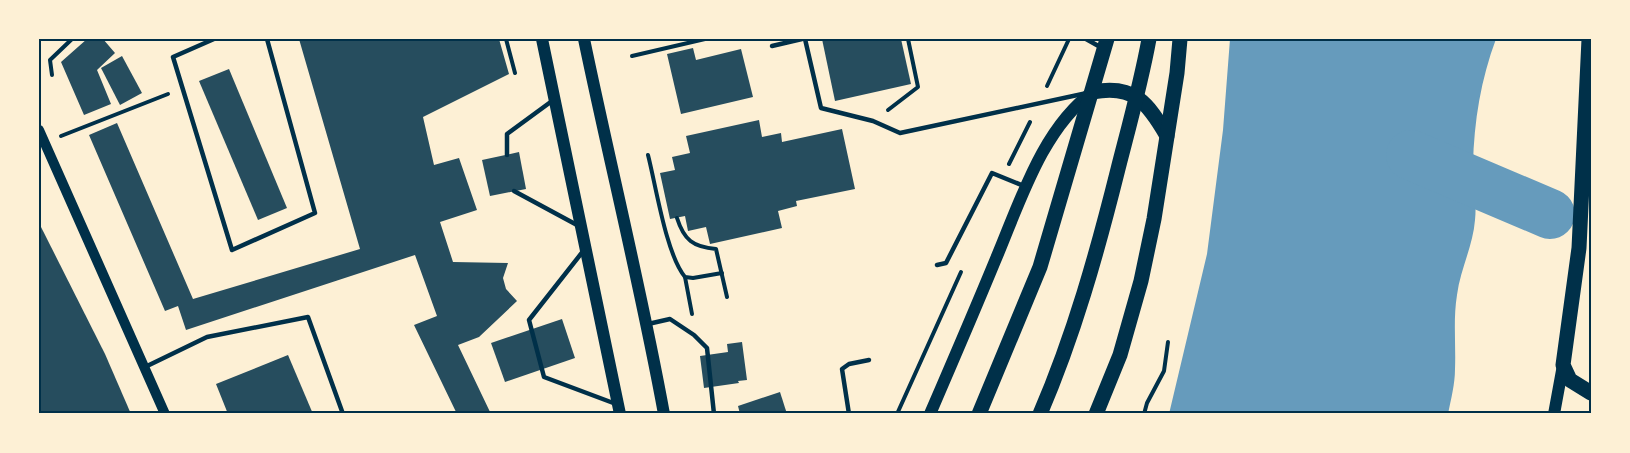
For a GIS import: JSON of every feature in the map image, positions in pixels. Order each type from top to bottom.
[{"type":"main road","points":[[542,39],[619,409]]},
{"type":"main road","points":[[584,39],[610,163],[648,324],[664,414]]},
{"type":"main road","points":[[1040,414],[1078,315],[1101,238],[1149,39]]},
{"type":"main road","points":[[1096,414],[1120,355],[1142,281],[1154,219],[1180,39]]},
{"type":"main road","points":[[1554,414],[1579,248],[1589,39]]},
{"type":"main road","points":[[979,414],[1040,267],[1106,44]]},
{"type":"main road","points":[[930,414],[1027,186],[1061,123],[1076,103],[1093,92],[1105,89],[1122,90],[1137,96],[1156,116],[1167,136]]},
{"type":"main road","points":[[1563,365],[1570,380],[1591,393]]},
{"type":"street","points":[[39,130],[165,414]]},
{"type":"lane","points":[[214,39],[173,57],[232,250],[315,213],[267,39]]},
{"type":"lane","points":[[772,46],[804,39],[820,108],[873,121],[900,133],[1093,92]]},
{"type":"lane","points":[[1086,39],[1106,44]]},
{"type":"lane","points":[[507,155],[507,134],[554,99]]},
{"type":"lane","points":[[937,265],[946,263],[992,173],[1027,186]]},
{"type":"lane","points":[[514,191],[581,228]]},
{"type":"lane","points":[[586,248],[529,320],[534,345],[544,377],[619,409]]},
{"type":"lane","points":[[145,367],[207,337],[308,317],[343,414]]},
{"type":"lane","points":[[648,324],[670,320],[694,335],[707,348],[714,414]]},
{"type":"lane","points":[[849,414],[842,369],[849,364],[869,360]]},
{"type":"path","points":[[52,75],[50,60],[72,39]]},
{"type":"path","points":[[506,39],[515,73]]},
{"type":"path","points":[[632,56],[705,39]]},
{"type":"path","points":[[873,121],[918,87],[908,39]]},
{"type":"path","points":[[45,142],[183,88]]},
{"type":"path","points":[[648,155],[672,252],[679,269],[686,277],[694,335]]},
{"type":"path","points":[[677,218],[686,237],[693,244],[702,248],[716,249],[727,297]]},
{"type":"path","points":[[686,277],[722,273]]},
{"type":"path","points":[[1144,414],[1164,371],[1168,342]]},
{"type":"water","points":[[1230,39],[1496,39],[1482,85],[1477,116],[1473,165],[1475,220],[1457,295],[1455,375],[1448,414],[1169,414],[1207,254],[1223,130]]},
{"type":"building","points":[[87,39],[103,39],[115,53],[97,70],[111,104],[84,115],[61,62]]},
{"type":"building","points":[[299,39],[499,39],[509,74],[423,117],[434,165],[459,158],[477,210],[440,222],[453,262],[508,263],[503,278],[506,289],[517,301],[479,337],[458,345],[491,414],[457,414],[414,325],[437,316],[415,255],[186,330],[178,306],[165,311],[89,135],[117,123],[193,299],[360,249]]},
{"type":"building","points":[[822,39],[901,39],[911,84],[835,101]]},
{"type":"building","points":[[693,48],[696,60],[741,49],[753,97],[681,114],[667,54]]},
{"type":"building","points":[[122,56],[142,93],[120,105],[101,68]]},
{"type":"building","points":[[229,69],[287,208],[258,220],[199,81]]},
{"type":"building","points":[[759,120],[762,137],[781,133],[782,142],[842,129],[855,189],[796,201],[797,206],[778,211],[782,228],[710,244],[706,227],[688,231],[685,216],[670,219],[660,173],[675,170],[672,157],[690,153],[686,136]]},
{"type":"building","points":[[519,152],[526,189],[490,196],[482,160]]},
{"type":"building","points":[[39,223],[105,354],[131,414],[39,414]]},
{"type":"building","points":[[562,319],[575,358],[505,382],[491,343]]},
{"type":"building","points":[[742,342],[747,380],[704,388],[700,356],[728,352],[727,344]]},
{"type":"building","points":[[288,355],[313,414],[228,414],[216,384]]},
{"type":"building","points":[[780,392],[787,414],[740,414],[738,406]]},
{"type":"waterway","points":[[1411,155],[1550,214]]}]
